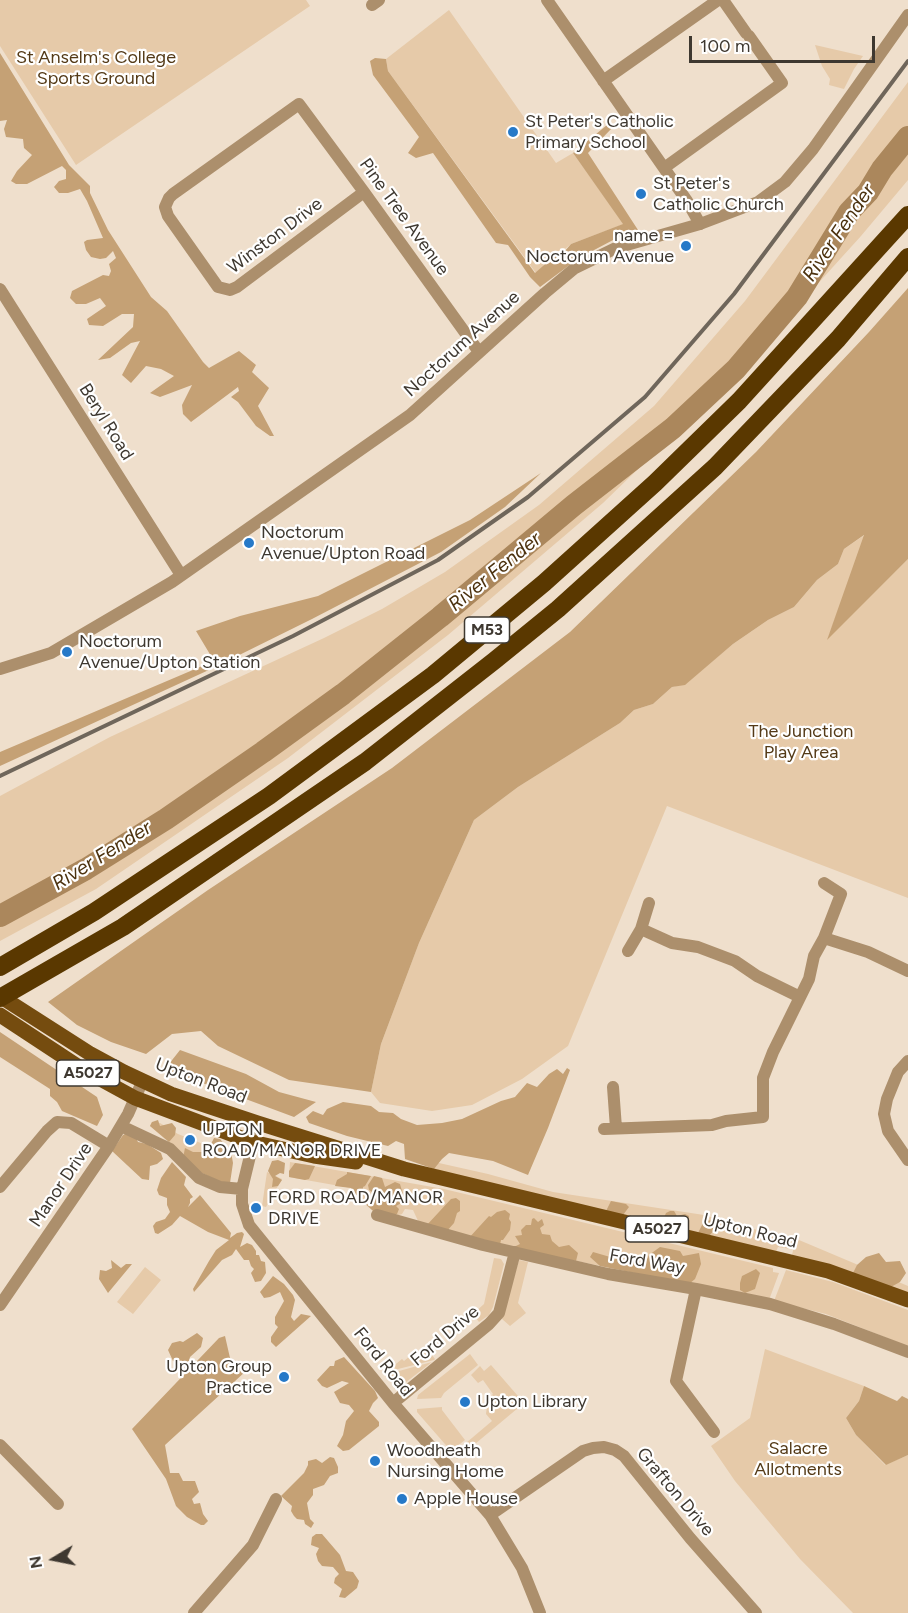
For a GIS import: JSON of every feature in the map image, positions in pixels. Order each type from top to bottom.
[{"type":"highway","name":"M53","points":[[0,967],[94,912],[269,796],[433,675],[544,583],[655,483],[732,408],[908,215]]},
{"type":"highway","name":"M53","points":[[0,997],[123,927],[366,762],[503,654],[558,609],[715,467],[838,339],[908,257]]},
{"type":"main road","name":"Upton Road","points":[[0,997],[105,1084],[135,1098],[252,1142],[314,1156],[404,1169]]},
{"type":"main road","name":"Upton Road","points":[[0,1015],[89,1053],[171,1094],[404,1169],[808,1266],[870,1284],[908,1300]]},
{"type":"street","points":[[547,0],[687,201],[700,224]]},
{"type":"street","points":[[603,81],[717,0]]},
{"type":"street","points":[[664,168],[782,83],[723,0]]},
{"type":"street","name":"Noctorum Avenue","points":[[0,669],[51,653],[182,575],[410,415],[575,268],[616,248],[700,224],[758,202],[785,182],[813,149],[908,15]]},
{"type":"street","name":"Pine Tree Avenue","points":[[299,104],[479,352]]},
{"type":"street","name":"Winston Drive","points":[[299,104],[172,194],[166,202],[165,212],[216,283],[225,290],[234,289],[364,192]]},
{"type":"street","name":"Beryl Road","points":[[0,289],[182,575]]},
{"type":"street","points":[[613,1087],[610,1129],[712,1125],[763,1117],[763,1078],[773,1052],[809,979],[814,956],[824,938],[841,894],[824,883]]},
{"type":"street","points":[[628,951],[640,929],[649,903]]},
{"type":"street","points":[[640,929],[672,943],[698,947],[735,961],[757,976],[800,997]]},
{"type":"street","points":[[824,938],[868,952],[908,971]]},
{"type":"street","points":[[908,1061],[898,1072],[886,1099],[884,1114],[888,1131],[908,1160]]},
{"type":"street","name":"Manor Drive","points":[[0,1305],[109,1146],[143,1080]]},
{"type":"street","points":[[0,1187],[57,1122],[71,1123],[109,1146]]},
{"type":"street","name":"Ford Road","points":[[258,1123],[242,1189],[243,1204],[249,1225],[393,1403],[490,1515],[522,1569],[540,1613]]},
{"type":"street","points":[[121,1126],[170,1149],[199,1178],[220,1187],[242,1189]]},
{"type":"street","name":"Ford Way","points":[[377,1215],[394,1218],[451,1237],[608,1274],[696,1289],[781,1308],[834,1324],[908,1352]]},
{"type":"street","name":"Ford Drive","points":[[393,1403],[489,1324],[499,1313],[515,1252]]},
{"type":"street","points":[[696,1289],[676,1381],[714,1432]]},
{"type":"street","points":[[0,1445],[58,1504]]},
{"type":"street","name":"Grafton Drive","points":[[490,1515],[583,1451],[593,1448],[615,1450],[624,1456],[690,1538],[756,1613]]},
{"type":"street","points":[[194,1613],[253,1545],[276,1499]]},
{"type":"green space","name":"St Anselm's College Sports Ground","points":[[0,0],[306,0],[310,6],[76,165],[0,46]]},
{"type":"green space","name":"St Peter's Catholic Primary School","points":[[449,10],[556,163],[573,153],[624,224],[571,244],[536,273],[388,71],[386,59]]},
{"type":"green space","points":[[815,45],[863,56],[844,89],[829,85],[830,79],[822,66]]},
{"type":"green space","points":[[908,82],[908,180],[861,236],[737,373],[603,503],[448,635],[288,758],[96,889],[0,941],[0,796],[110,737],[382,609],[445,572],[539,505],[654,406],[745,301]]},
{"type":"green space","name":"The Junction Play Area","points":[[866,534],[828,638],[908,559],[908,898],[667,806],[568,1046],[522,1079],[472,1105],[432,1111],[380,1103],[371,1092],[381,1044],[419,943],[474,820],[518,787],[620,723],[634,710],[653,704],[672,687],[685,684],[733,644],[768,620],[794,607],[817,580],[838,564],[844,549]]},
{"type":"green space","points":[[152,1122],[160,1123],[178,1134],[221,1151],[202,1171],[150,1126]]},
{"type":"green space","points":[[430,1161],[553,1192],[704,1215],[793,1240],[791,1249],[778,1247],[776,1252],[455,1176],[429,1167]]},
{"type":"green space","points":[[290,1162],[444,1189],[773,1268],[773,1272],[779,1273],[769,1300],[468,1239],[419,1223],[413,1210],[405,1209],[402,1214],[383,1220],[351,1188],[289,1177]]},
{"type":"green space","points":[[267,1172],[282,1179],[266,1207],[262,1206]]},
{"type":"green space","points":[[799,1240],[908,1286],[908,1295],[792,1255],[795,1242]]},
{"type":"green space","points":[[494,1258],[501,1259],[504,1264],[493,1307],[489,1315],[479,1322],[473,1314],[484,1304]]},
{"type":"green space","points":[[519,1260],[528,1262],[518,1303],[526,1313],[510,1326],[502,1319]]},
{"type":"green space","points":[[145,1267],[161,1280],[133,1314],[117,1302]]},
{"type":"green space","points":[[786,1270],[833,1282],[908,1310],[908,1348],[826,1314],[774,1301]]},
{"type":"green space","name":"Salacre Allotments","points":[[765,1349],[864,1386],[859,1401],[846,1418],[856,1435],[885,1465],[908,1455],[908,1613],[853,1613],[800,1559],[735,1481],[711,1446],[750,1418]]},
{"type":"green space","points":[[428,1350],[434,1360],[386,1372],[402,1359],[404,1361],[410,1356],[414,1361]]},
{"type":"green space","points":[[470,1354],[478,1365],[441,1398],[417,1399],[418,1395]]},
{"type":"green space","points":[[432,1362],[401,1386],[398,1386],[388,1374]]},
{"type":"green space","points":[[491,1365],[524,1403],[457,1459],[453,1454],[492,1421],[486,1414],[488,1398],[493,1394],[483,1380],[478,1383],[471,1375],[480,1366],[484,1371]]},
{"type":"green space","points":[[442,1407],[465,1440],[451,1451],[417,1412],[417,1409]]},
{"type":"shaded area","points":[[0,53],[69,165],[90,186],[90,193],[108,230],[151,297],[167,311],[203,362],[209,368],[239,351],[256,365],[252,372],[269,388],[258,406],[274,436],[270,436],[256,426],[238,402],[231,397],[239,391],[238,387],[191,422],[183,414],[182,405],[192,385],[160,397],[150,393],[174,376],[161,369],[146,366],[131,383],[122,375],[140,341],[131,343],[110,358],[98,360],[133,327],[134,314],[122,314],[103,326],[89,325],[87,319],[106,306],[100,298],[86,304],[76,304],[70,298],[72,291],[103,275],[109,276],[111,271],[109,264],[116,258],[113,251],[106,258],[100,259],[91,257],[86,250],[84,242],[103,238],[80,189],[59,193],[54,187],[59,181],[66,179],[66,170],[62,166],[27,184],[16,184],[11,181],[32,155],[24,148],[23,139],[6,137],[4,129],[7,120],[0,121]]},
{"type":"shaded area","points":[[375,58],[386,59],[388,71],[535,273],[551,259],[564,252],[571,244],[623,224],[573,153],[607,125],[612,128],[588,153],[638,230],[632,230],[579,258],[540,287],[530,277],[508,245],[496,243],[433,153],[416,158],[408,153],[419,137],[373,75],[370,61]]},
{"type":"shaded area","points":[[908,288],[908,559],[827,640],[864,535],[844,549],[838,564],[817,580],[794,607],[768,620],[733,644],[685,685],[672,687],[653,704],[634,710],[620,723],[518,787],[474,820],[419,943],[381,1044],[371,1092],[289,1080],[218,1046],[201,1031],[172,1034],[146,1054],[111,1042],[77,1025],[48,1002],[208,890],[392,768],[570,632],[756,452]]},
{"type":"shaded area","points":[[541,473],[505,507],[441,552],[211,669],[0,766],[0,752],[214,661],[196,631],[240,616],[318,596],[470,520]]},
{"type":"shaded area","points":[[0,1032],[97,1097],[103,1115],[97,1126],[62,1111],[50,1096],[50,1089],[0,1057]]},
{"type":"shaded area","points":[[180,1050],[246,1074],[279,1092],[316,1102],[294,1117],[165,1069]]},
{"type":"shaded area","points":[[567,1068],[570,1070],[528,1175],[493,1161],[449,1153],[434,1169],[405,1159],[404,1144],[396,1141],[388,1146],[347,1136],[309,1123],[306,1117],[313,1111],[323,1115],[327,1109],[343,1102],[371,1106],[379,1112],[393,1113],[417,1125],[442,1123],[462,1119],[515,1097],[527,1083],[537,1087],[549,1074],[557,1069],[563,1074]]},
{"type":"shaded area","points":[[158,1120],[160,1126],[172,1123],[176,1128],[175,1135],[169,1142],[150,1126],[152,1122]]},
{"type":"shaded area","points":[[129,1132],[138,1142],[147,1144],[161,1153],[163,1159],[150,1166],[149,1180],[142,1179],[112,1151],[123,1135]]},
{"type":"shaded area","points":[[214,1138],[220,1139],[231,1152],[233,1163],[230,1183],[222,1183],[200,1172],[183,1158],[185,1148],[193,1152],[207,1152]]},
{"type":"shaded area","points":[[278,1160],[285,1163],[284,1174],[280,1173],[275,1176],[282,1180],[278,1186],[272,1187],[273,1179],[268,1171],[272,1161]]},
{"type":"shaded area","points":[[172,1162],[186,1177],[184,1185],[193,1197],[188,1207],[200,1195],[231,1233],[230,1238],[242,1232],[244,1234],[240,1247],[247,1243],[252,1245],[256,1255],[259,1255],[261,1261],[265,1262],[266,1273],[261,1281],[255,1282],[251,1273],[254,1269],[249,1260],[244,1260],[236,1249],[232,1255],[222,1260],[194,1292],[193,1289],[216,1250],[229,1240],[208,1232],[180,1216],[172,1225],[158,1234],[155,1233],[153,1226],[156,1222],[165,1219],[170,1212],[167,1198],[159,1195],[157,1190],[161,1178]]},
{"type":"shaded area","points":[[295,1163],[315,1166],[309,1179],[289,1177],[289,1171]]},
{"type":"shaded area","points":[[347,1172],[371,1176],[360,1194],[356,1195],[351,1188],[335,1186],[337,1180]]},
{"type":"shaded area","points":[[374,1176],[382,1178],[385,1187],[395,1182],[400,1184],[404,1198],[403,1202],[396,1206],[399,1209],[397,1214],[382,1219],[363,1202],[367,1194],[376,1196],[380,1193],[369,1190],[368,1185]]},
{"type":"shaded area","points":[[456,1198],[460,1201],[460,1211],[446,1232],[426,1226],[451,1199]]},
{"type":"shaded area","points":[[611,1201],[626,1204],[629,1207],[623,1215],[606,1211]]},
{"type":"shaded area","points":[[505,1210],[510,1214],[510,1230],[501,1240],[500,1245],[468,1239],[489,1216]]},
{"type":"shaded area","points":[[674,1211],[677,1216],[685,1214],[689,1216],[689,1225],[684,1230],[661,1224],[666,1213]]},
{"type":"shaded area","points":[[534,1218],[538,1222],[542,1219],[544,1225],[540,1228],[542,1234],[550,1235],[552,1241],[559,1247],[569,1245],[578,1253],[576,1261],[512,1248],[520,1244],[515,1236],[522,1235],[521,1230],[526,1225],[531,1225]]},
{"type":"shaded area","points":[[713,1220],[716,1228],[709,1236],[698,1233],[704,1221]]},
{"type":"shaded area","points":[[660,1247],[680,1251],[683,1256],[699,1253],[701,1264],[695,1279],[689,1284],[600,1266],[590,1257],[593,1252],[617,1259],[645,1263],[649,1255]]},
{"type":"shaded area","points":[[879,1253],[886,1262],[900,1261],[906,1273],[900,1282],[889,1288],[853,1273],[857,1265],[866,1257]]},
{"type":"shaded area","points":[[111,1260],[121,1268],[126,1264],[132,1264],[108,1293],[99,1279],[100,1270],[106,1271],[112,1268]]},
{"type":"shaded area","points":[[756,1269],[760,1273],[755,1289],[745,1293],[740,1290],[742,1276]]},
{"type":"shaded area","points":[[273,1276],[293,1295],[295,1300],[291,1317],[294,1321],[301,1314],[311,1316],[276,1347],[271,1342],[271,1337],[278,1327],[275,1324],[275,1317],[284,1301],[280,1292],[264,1298],[260,1292]]},
{"type":"shaded area","points":[[197,1333],[203,1338],[201,1347],[190,1357],[189,1362],[184,1365],[173,1361],[168,1350],[172,1343],[183,1342]]},
{"type":"shaded area","points":[[225,1336],[230,1358],[246,1371],[165,1445],[170,1473],[179,1473],[183,1481],[195,1481],[199,1492],[192,1499],[194,1504],[200,1503],[208,1521],[201,1525],[187,1517],[176,1506],[166,1479],[132,1429],[219,1338]]},
{"type":"shaded area","points":[[344,1357],[375,1391],[378,1398],[369,1411],[379,1422],[379,1426],[349,1450],[343,1451],[337,1446],[343,1435],[346,1421],[354,1411],[349,1405],[340,1403],[334,1392],[349,1383],[342,1381],[327,1388],[317,1380],[330,1366],[334,1366],[335,1361]]},
{"type":"shaded area","points":[[864,1386],[897,1401],[902,1396],[908,1399],[908,1455],[886,1465],[856,1435],[846,1418],[859,1401]]},
{"type":"shaded area","points":[[330,1457],[334,1458],[338,1473],[330,1476],[324,1485],[313,1489],[313,1495],[307,1503],[310,1519],[314,1523],[311,1528],[305,1524],[304,1520],[294,1516],[291,1511],[292,1506],[281,1496],[304,1473],[308,1461],[316,1459],[322,1463]]},
{"type":"shaded area","points":[[322,1534],[340,1555],[346,1571],[353,1572],[359,1581],[357,1588],[345,1598],[339,1597],[342,1589],[334,1583],[339,1574],[333,1567],[322,1566],[318,1561],[316,1554],[319,1548],[311,1545],[312,1537]]},
{"type":"waterway","name":"River Fender","points":[[0,916],[86,869],[166,819],[343,694],[440,617],[574,505],[673,428],[736,369],[797,297],[849,212],[868,192],[882,169],[908,137]]},
{"type":"railway","points":[[0,776],[293,636],[438,560],[528,497],[645,397],[734,294],[908,61]]},
{"type":"place","name":"St Peter's Catholic Primary School","points":[[513,132]]},
{"type":"place","name":"St Peter's Catholic Church","points":[[641,194]]},
{"type":"place","name":"name = Noctorum Avenue","points":[[686,246]]},
{"type":"place","name":"Noctorum Avenue/Upton Road","points":[[249,543]]},
{"type":"place","name":"Noctorum Avenue/Upton Station","points":[[67,652]]},
{"type":"place","name":"UPTON ROAD/MANOR DRIVE","points":[[190,1140]]},
{"type":"place","name":"FORD ROAD/MANOR DRIVE","points":[[256,1208]]},
{"type":"place","name":"Upton Group Practice","points":[[284,1377]]},
{"type":"place","name":"Upton Library","points":[[465,1402]]},
{"type":"place","name":"Woodheath Nursing Home","points":[[375,1461]]},
{"type":"place","name":"Apple House","points":[[402,1499]]}]
